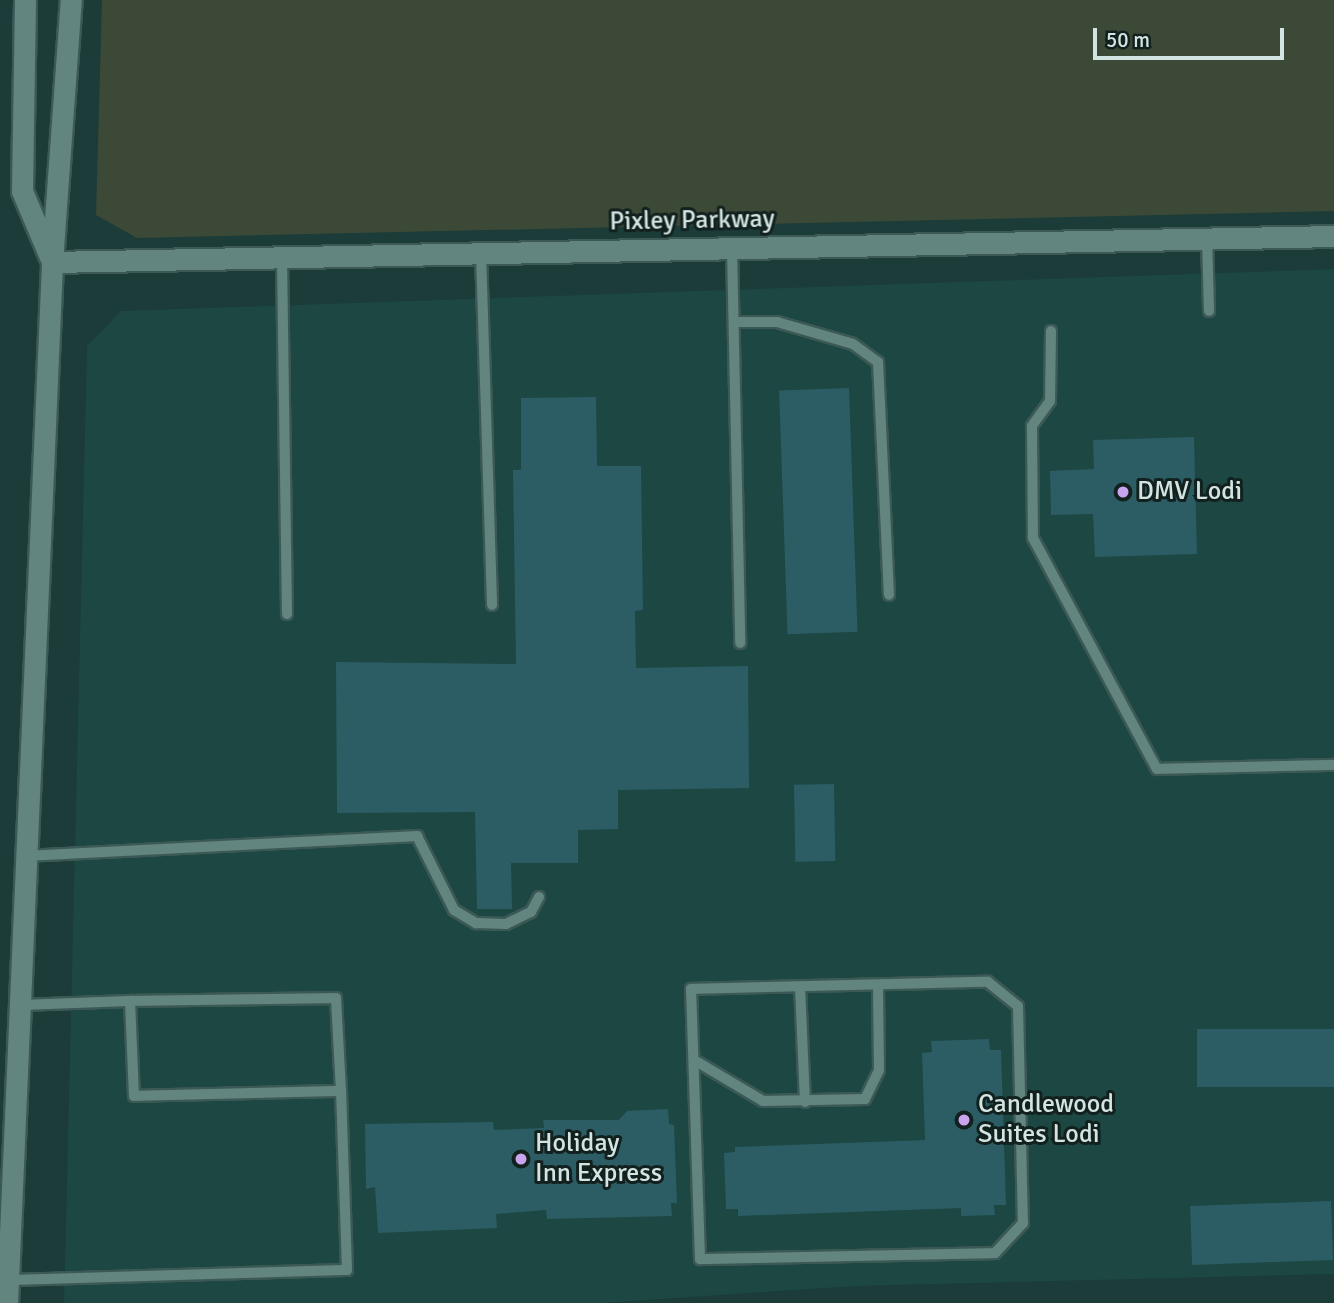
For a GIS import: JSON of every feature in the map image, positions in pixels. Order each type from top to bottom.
[{"type":"street","points":[[25,0],[22,191],[52,262]]},
{"type":"street","points":[[6,1303],[6,1187],[20,1004],[52,262],[71,0]]},
{"type":"street","name":"Pixley Parkway","points":[[52,262],[1334,236]]},
{"type":"lane","points":[[1206,239],[1209,311]]},
{"type":"lane","points":[[732,248],[740,643]]},
{"type":"lane","points":[[481,253],[492,605]]},
{"type":"lane","points":[[282,257],[287,614]]},
{"type":"lane","points":[[734,322],[777,322],[853,344],[878,362],[889,595]]},
{"type":"lane","points":[[1051,331],[1051,401],[1032,426],[1033,538],[1157,769],[1334,765]]},
{"type":"lane","points":[[25,856],[417,836],[454,909],[476,923],[506,924],[531,912],[539,897]]},
{"type":"lane","points":[[988,982],[1018,1006],[1023,1223],[995,1253],[701,1259],[691,989],[878,985],[988,982]]},
{"type":"lane","points":[[694,1060],[763,1101],[865,1099],[873,1091],[879,1070],[878,985]]},
{"type":"lane","points":[[800,987],[805,1102]]},
{"type":"lane","points":[[8,1280],[347,1270],[336,998],[20,1004]]},
{"type":"lane","points":[[130,1001],[134,1096],[341,1091]]},
{"type":"shaded area","points":[[102,0],[1334,0],[1334,211],[137,238],[96,215]]},
{"type":"shaded area","points":[[1334,269],[1334,1274],[855,1286],[602,1303],[64,1303],[87,346],[121,311]]},
{"type":"building","points":[[849,388],[858,632],[788,634],[779,390]]},
{"type":"building","points":[[596,397],[597,466],[641,466],[643,610],[635,611],[636,668],[748,666],[749,788],[618,790],[618,829],[578,830],[578,863],[511,863],[512,909],[477,909],[475,812],[337,813],[336,662],[516,664],[513,470],[521,470],[521,398]]},
{"type":"building","name":"DMV Lodi","points":[[1194,437],[1197,554],[1095,557],[1093,514],[1051,515],[1050,471],[1094,469],[1093,440]]},
{"type":"building","points":[[834,784],[835,861],[795,862],[794,785]]},
{"type":"building","points":[[1197,1029],[1334,1029],[1334,1087],[1197,1087]]},
{"type":"building","name":"Candlewood Suites Lodi","points":[[989,1039],[990,1050],[1001,1050],[1006,1205],[994,1205],[995,1215],[961,1216],[961,1208],[738,1216],[738,1209],[726,1209],[724,1153],[735,1152],[735,1147],[925,1140],[922,1053],[932,1052],[931,1041]]},
{"type":"building","name":"Holiday Inn Express","points":[[668,1109],[669,1124],[674,1125],[677,1203],[671,1203],[672,1216],[547,1219],[546,1210],[496,1214],[497,1228],[378,1233],[375,1187],[366,1189],[365,1124],[493,1122],[494,1130],[544,1128],[543,1120],[619,1120],[627,1111]]},
{"type":"building","points":[[1331,1201],[1333,1260],[1192,1265],[1190,1206]]},
{"type":"place","name":"DMV Lodi","points":[[1123,492]]},
{"type":"place","name":"Candlewood Suites Lodi","points":[[964,1120]]},
{"type":"place","name":"Holiday Inn Express","points":[[521,1159]]}]
